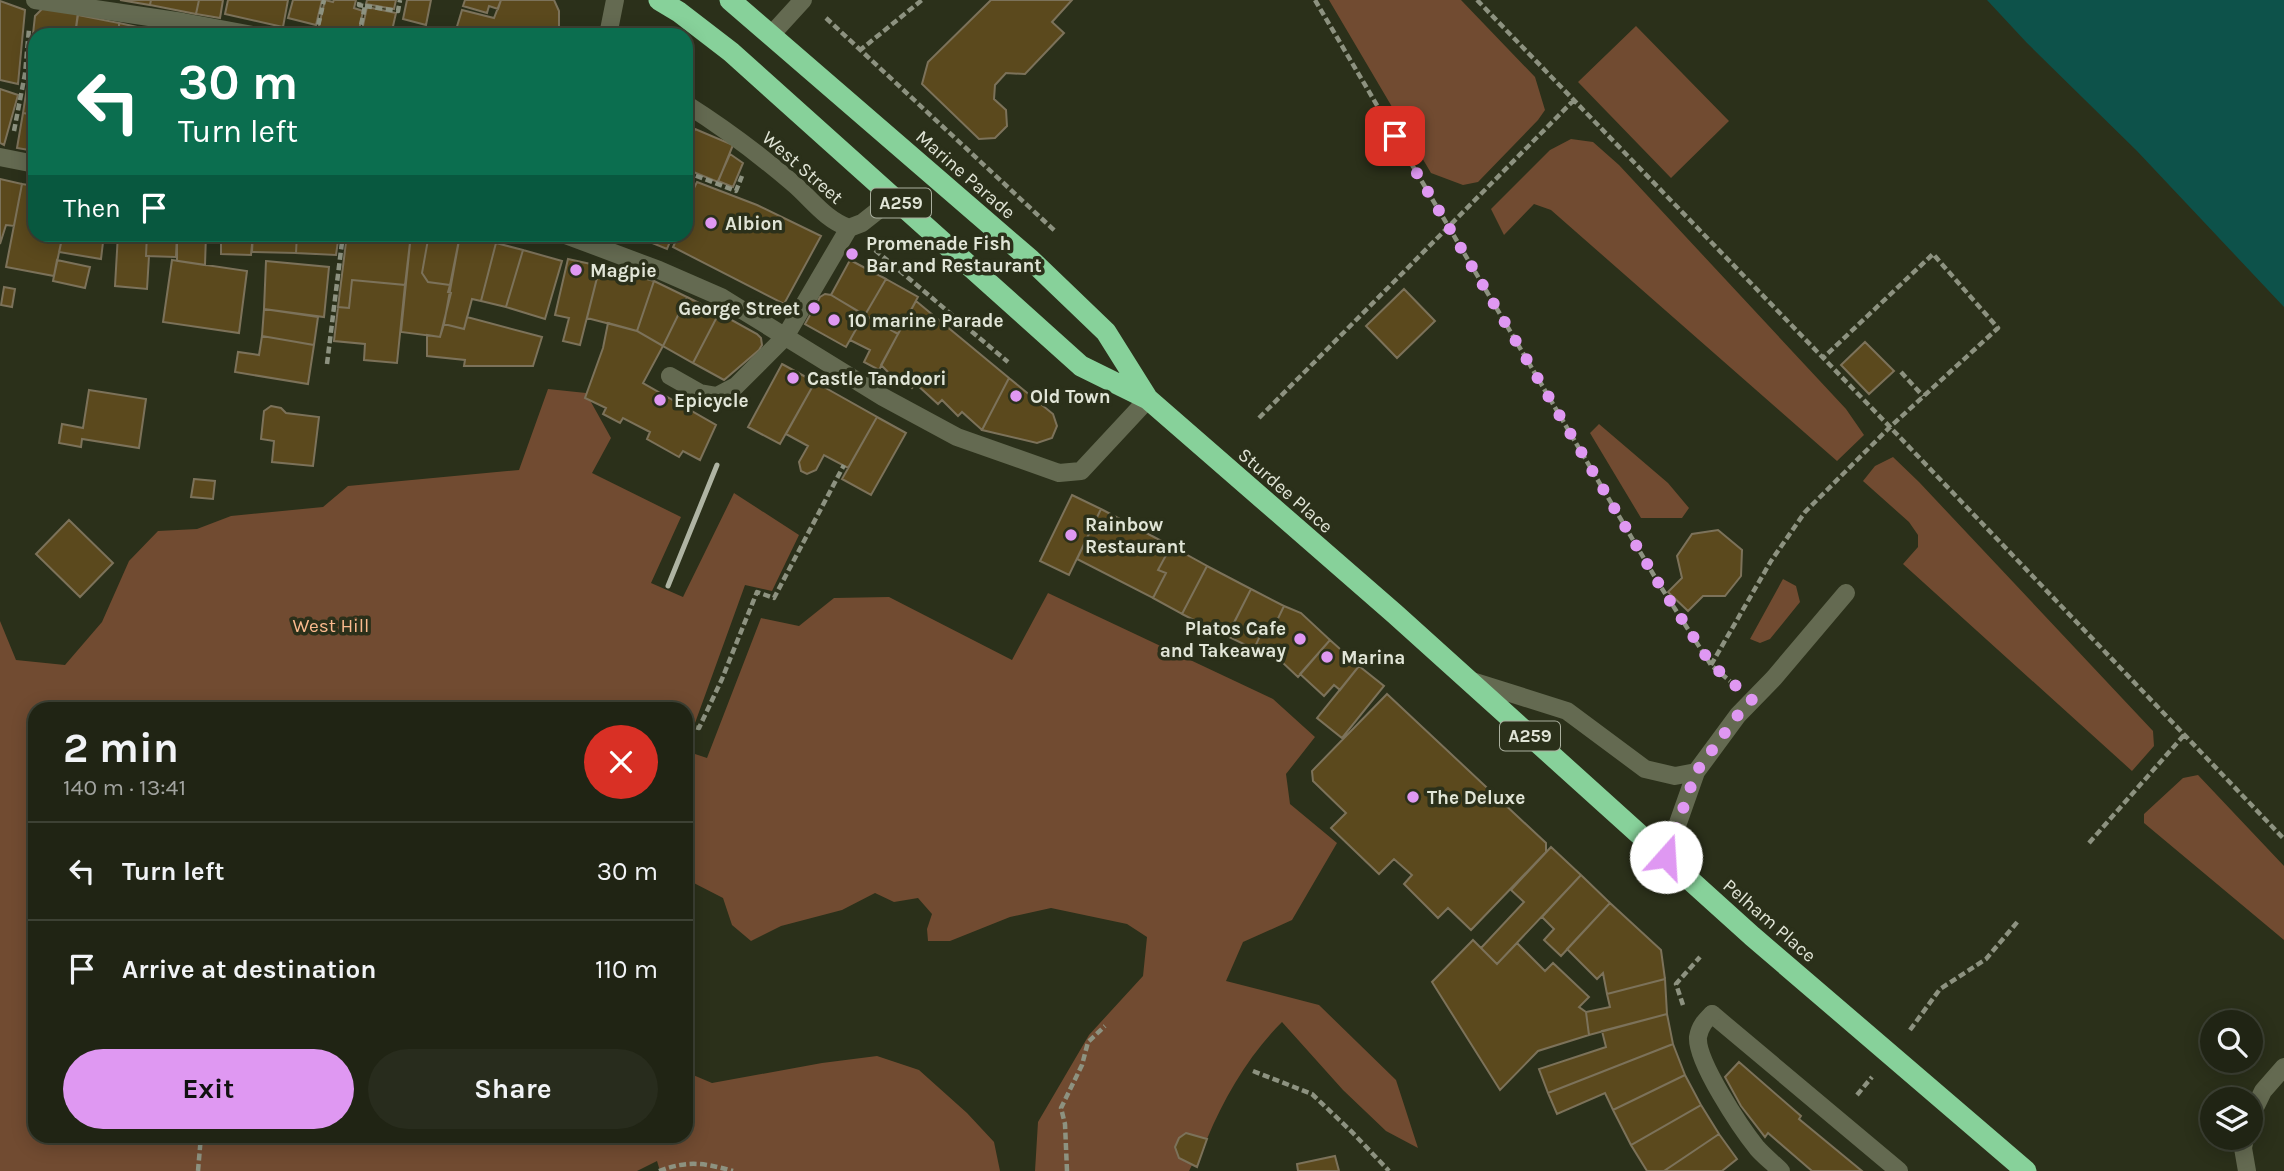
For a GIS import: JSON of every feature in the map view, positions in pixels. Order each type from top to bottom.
[{"type":"highway","name":"A259","points":[[659,0],[731,52],[1081,366],[1148,398]]},
{"type":"highway","name":"Marine Parade","points":[[730,0],[1031,260],[1106,332],[1148,398]]},
{"type":"highway","name":"Sturdee Place","points":[[1148,398],[1395,614]]},
{"type":"highway","name":"Pelham Place","points":[[1395,614],[1752,936],[2026,1171]]},
{"type":"street","points":[[35,0],[215,28]]},
{"type":"street","points":[[609,28],[615,0]]},
{"type":"street","points":[[771,36],[803,0]]},
{"type":"street","name":"West Street","points":[[693,109],[753,151],[796,186],[833,222],[849,228],[862,223],[895,197]]},
{"type":"street","points":[[4,158],[28,163]]},
{"type":"street","points":[[670,376],[700,393],[717,396],[736,386],[785,337],[849,228]]},
{"type":"street","points":[[585,242],[721,297],[883,397],[957,437],[1059,472],[1081,471],[1148,398]]},
{"type":"street","points":[[1666,857],[1696,772],[1738,715],[1774,678],[1846,593]]},
{"type":"street","points":[[1466,679],[1567,711],[1645,769],[1675,776],[1696,772]]},
{"type":"street","points":[[1781,1171],[1758,1149],[1726,1104],[1706,1062],[1698,1039],[1701,1025],[1712,1014],[1899,1171]]},
{"type":"street","points":[[2263,1091],[2284,1067]]},
{"type":"street","points":[[2243,1150],[2247,1171]]},
{"type":"path","points":[[318,28],[324,0]]},
{"type":"path","points":[[360,0],[359,5],[398,11],[400,0]]},
{"type":"path","points":[[859,51],[922,0]]},
{"type":"path","points":[[1315,0],[1659,584],[1711,664],[1752,700]]},
{"type":"path","points":[[1477,0],[2284,839]]},
{"type":"path","points":[[360,28],[365,6]]},
{"type":"path","points":[[821,14],[1055,231]]},
{"type":"path","points":[[4,158],[25,74],[28,38]]},
{"type":"path","points":[[1259,418],[1575,99]]},
{"type":"path","points":[[693,175],[736,191],[753,151]]},
{"type":"path","points":[[849,228],[1009,362]]},
{"type":"path","points":[[327,364],[342,242]]},
{"type":"path","points":[[1711,664],[1771,561],[1805,512],[1890,427],[1998,328],[1933,254],[1823,358]]},
{"type":"path","points":[[1900,372],[1923,396]]},
{"type":"path","points":[[693,727],[699,728],[757,592],[774,598],[844,466]]},
{"type":"path","points":[[2089,843],[2185,734]]},
{"type":"path","points":[[1892,1054],[1940,989],[1986,959],[2019,920]]},
{"type":"path","points":[[1680,1001],[1676,985],[1700,957]]},
{"type":"path","points":[[1067,1171],[1065,1124],[1061,1108],[1082,1065],[1088,1042],[1105,1026]]},
{"type":"path","points":[[1253,1071],[1312,1094],[1389,1171]]},
{"type":"path","points":[[198,1171],[200,1143]]},
{"type":"path","points":[[659,1171],[675,1165],[700,1162],[733,1171]]},
{"type":"green space","points":[[1329,0],[1461,0],[1535,77],[1545,110],[1478,182],[1463,185],[1431,173]]},
{"type":"green space","points":[[1636,26],[1729,121],[1671,178],[1578,82]]},
{"type":"green space","points":[[1571,139],[1593,142],[1619,165],[1846,409],[1864,435],[1837,461],[1551,210],[1534,204],[1504,235],[1491,209],[1550,150]]},
{"type":"green space","name":"West Hill","points":[[548,389],[586,393],[611,438],[592,473],[681,517],[651,583],[683,597],[734,493],[799,535],[772,591],[745,585],[695,723],[693,702],[28,702],[28,1143],[693,1143],[693,1075],[712,1083],[877,1056],[919,1070],[967,1113],[994,1142],[1000,1171],[660,1171],[657,1161],[637,1171],[0,1171],[0,621],[16,660],[65,665],[102,622],[129,561],[158,531],[197,529],[231,516],[323,507],[348,486],[519,470]]},
{"type":"green space","points":[[1599,424],[1668,483],[1689,508],[1682,518],[1641,518],[1590,433]]},
{"type":"green space","points":[[1893,457],[2153,731],[2154,746],[2132,771],[1903,564],[1918,547],[1918,535],[1909,522],[1863,481],[1875,466]]},
{"type":"green space","points":[[1783,579],[1796,586],[1800,602],[1770,639],[1760,643],[1750,639]]},
{"type":"green space","points":[[1048,593],[1273,699],[1315,737],[1286,774],[1290,804],[1337,843],[1292,920],[1243,942],[1226,981],[1319,1005],[1396,1080],[1418,1148],[1386,1131],[1343,1090],[1282,1022],[1259,1048],[1239,1077],[1207,1139],[1186,1133],[1179,1138],[1175,1147],[1179,1158],[1192,1165],[1189,1171],[1035,1171],[1038,1122],[1089,1035],[1143,976],[1147,937],[1127,924],[1051,908],[1010,917],[950,941],[928,941],[927,929],[932,914],[918,898],[894,902],[875,893],[842,910],[781,926],[751,941],[732,925],[723,898],[693,883],[693,753],[707,758],[761,618],[799,626],[834,598],[889,597],[1012,660]]},
{"type":"green space","points":[[2198,775],[2284,866],[2284,940],[2144,823],[2144,814],[2183,778]]},
{"type":"water","points":[[1987,0],[2284,0],[2284,307],[2137,151]]},
{"type":"building","points":[[120,0],[151,0],[150,5]]},
{"type":"building","points":[[151,0],[199,0],[196,14],[150,5]]},
{"type":"building","points":[[199,0],[223,0],[220,18],[196,14]]},
{"type":"building","points":[[228,0],[288,0],[283,27],[225,14]]},
{"type":"building","points":[[293,0],[322,0],[316,25],[288,18]]},
{"type":"building","points":[[325,0],[356,0],[354,8],[363,11],[359,28],[318,28]]},
{"type":"building","points":[[367,0],[396,0],[394,9],[366,4]]},
{"type":"building","points":[[407,0],[431,0],[426,25],[403,19]]},
{"type":"building","points":[[465,0],[501,0],[498,9],[489,6],[487,13],[463,6]]},
{"type":"building","points":[[501,0],[554,0],[559,11],[559,28],[457,28],[462,10],[494,18]]},
{"type":"building","points":[[991,0],[1072,0],[1052,22],[1064,33],[1025,74],[1006,73],[995,85],[994,99],[1006,110],[1007,126],[995,138],[979,139],[922,84],[928,62]]},
{"type":"building","points":[[0,1],[25,10],[18,84],[0,80]]},
{"type":"building","points":[[44,7],[78,12],[76,28],[34,28],[35,16]]},
{"type":"building","points":[[367,7],[396,13],[393,28],[362,28]]},
{"type":"building","points":[[78,15],[119,23],[119,28],[76,28]]},
{"type":"building","points":[[119,23],[142,28],[119,28]]},
{"type":"building","points":[[28,81],[28,114],[23,113]]},
{"type":"building","points":[[0,89],[18,95],[4,145],[0,143]]},
{"type":"building","points":[[23,113],[28,114],[28,150],[17,148]]},
{"type":"building","points":[[695,129],[733,145],[718,182],[693,172]]},
{"type":"building","points":[[730,154],[743,163],[733,187],[718,181]]},
{"type":"building","points":[[0,179],[22,184],[14,226],[6,225],[0,244]]},
{"type":"building","points":[[697,182],[757,205],[821,236],[784,304],[673,247],[675,242],[693,242],[693,190]]},
{"type":"building","points":[[22,184],[28,185],[28,242],[61,242],[54,276],[6,267]]},
{"type":"building","points":[[61,242],[103,242],[101,259],[59,252]]},
{"type":"building","points":[[118,242],[147,242],[146,256],[149,256],[147,289],[115,286]]},
{"type":"building","points":[[147,242],[177,242],[176,257],[146,256]]},
{"type":"building","points":[[177,242],[206,242],[205,265],[177,261]]},
{"type":"building","points":[[221,242],[252,242],[251,255],[221,254]]},
{"type":"building","points":[[253,242],[297,242],[296,253],[252,252]]},
{"type":"building","points":[[297,242],[338,242],[336,255],[296,253]]},
{"type":"building","points":[[346,242],[410,242],[405,285],[352,280],[349,308],[338,307]]},
{"type":"building","points":[[410,242],[428,242],[422,273],[428,282],[450,285],[448,292],[451,293],[440,337],[401,332]]},
{"type":"building","points":[[428,242],[459,242],[450,285],[428,282],[422,273]]},
{"type":"building","points":[[459,242],[496,243],[481,301],[472,299],[464,329],[444,324]]},
{"type":"building","points":[[650,242],[670,242],[667,249]]},
{"type":"building","points":[[496,243],[523,250],[506,307],[481,301]]},
{"type":"building","points":[[523,250],[562,261],[545,319],[506,307]]},
{"type":"building","points":[[568,259],[600,266],[580,345],[563,341],[569,318],[555,315]]},
{"type":"building","points":[[57,260],[90,267],[85,288],[53,281]]},
{"type":"building","points":[[172,260],[247,271],[239,333],[163,322]]},
{"type":"building","points":[[850,260],[886,279],[865,315],[831,295]]},
{"type":"building","points":[[266,261],[329,267],[324,317],[264,309]]},
{"type":"building","points":[[600,266],[654,281],[637,331],[587,318]]},
{"type":"building","points":[[886,279],[918,297],[898,334],[865,315]]},
{"type":"building","points":[[352,280],[405,285],[397,363],[364,360],[365,344],[334,341],[338,307],[349,308]]},
{"type":"building","points":[[654,281],[687,297],[663,346],[637,331]]},
{"type":"building","points":[[4,287],[15,289],[12,307],[1,305]]},
{"type":"building","points":[[1404,289],[1435,321],[1397,358],[1366,326]]},
{"type":"building","name":"10 marine Parade","points":[[825,294],[864,315],[846,347],[805,324],[820,297]]},
{"type":"building","points":[[687,297],[719,313],[693,363],[663,346]]},
{"type":"building","points":[[916,301],[1009,378],[982,430],[962,412],[958,416],[942,400],[938,404],[916,384],[912,388],[899,375],[895,379],[881,365]]},
{"type":"building","points":[[264,309],[318,317],[314,345],[262,336]]},
{"type":"building","points":[[719,313],[757,334],[762,345],[724,380],[693,363]]},
{"type":"building","points":[[864,315],[898,334],[879,370],[864,362],[870,350],[850,340]]},
{"type":"building","points":[[467,317],[542,337],[533,366],[464,366],[465,360],[427,356],[427,335],[440,337],[444,324],[464,329]]},
{"type":"building","points":[[608,323],[637,331],[663,346],[643,383],[716,425],[700,460],[683,451],[679,457],[647,439],[650,432],[623,418],[620,423],[603,414],[606,408],[585,398],[603,348]]},
{"type":"building","points":[[262,336],[314,345],[308,384],[235,372],[238,352],[259,355]]},
{"type":"building","points":[[1865,342],[1894,371],[1869,394],[1841,365]]},
{"type":"building","points":[[782,364],[815,382],[780,444],[748,427]]},
{"type":"building","name":"Old Town","points":[[1009,378],[1053,414],[1057,426],[1052,438],[1037,443],[982,430]]},
{"type":"building","points":[[815,382],[877,417],[848,468],[824,455],[816,470],[807,474],[801,471],[799,462],[808,446],[786,434]]},
{"type":"building","points":[[89,390],[146,399],[139,448],[82,439],[81,447],[59,443],[62,424],[83,428]]},
{"type":"building","points":[[271,406],[281,408],[286,413],[319,417],[313,466],[272,462],[274,441],[261,439],[264,411]]},
{"type":"building","points":[[877,417],[906,433],[871,495],[842,479]]},
{"type":"building","points":[[194,479],[215,481],[213,499],[191,497]]},
{"type":"building","name":"Rainbow Restaurant","points":[[1072,495],[1101,509],[1069,575],[1040,561]]},
{"type":"building","points":[[1101,509],[1171,546],[1158,570],[1166,573],[1153,598],[1077,559]]},
{"type":"building","points":[[69,520],[113,563],[80,597],[36,554]]},
{"type":"building","points":[[1718,530],[1742,550],[1741,576],[1725,596],[1703,596],[1688,611],[1668,592],[1682,578],[1677,556],[1692,534]]},
{"type":"building","points":[[1171,546],[1207,566],[1182,614],[1153,598],[1166,573],[1158,570]]},
{"type":"building","points":[[1207,566],[1251,589],[1227,637],[1182,614]]},
{"type":"building","points":[[1251,589],[1284,606],[1273,629],[1265,625],[1254,649],[1227,636]]},
{"type":"building","points":[[1284,606],[1301,613],[1330,640],[1298,677],[1281,661],[1254,649],[1265,625],[1273,629]]},
{"type":"building","points":[[1330,640],[1359,666],[1340,690],[1334,685],[1324,696],[1300,674]]},
{"type":"building","points":[[1359,666],[1384,686],[1342,738],[1317,718]]},
{"type":"building","name":"The Deluxe","points":[[1387,694],[1546,843],[1546,852],[1471,930],[1448,908],[1438,918],[1404,884],[1412,875],[1394,859],[1379,874],[1331,828],[1346,813],[1313,781],[1312,771]]},
{"type":"building","points":[[1551,847],[1581,875],[1497,964],[1481,948],[1524,902],[1511,890]]},
{"type":"building","points":[[1581,875],[1610,903],[1561,956],[1544,940],[1554,929],[1542,917]]},
{"type":"building","points":[[1610,903],[1661,950],[1665,979],[1607,994],[1603,973],[1597,979],[1567,949]]},
{"type":"building","points":[[1473,940],[1497,964],[1517,943],[1545,971],[1553,963],[1589,997],[1579,1007],[1586,1012],[1589,1035],[1538,1051],[1500,1090],[1432,982]]},
{"type":"building","points":[[1665,979],[1667,1014],[1589,1035],[1586,1012],[1610,1007],[1607,994]]},
{"type":"building","points":[[1667,1014],[1673,1044],[1548,1093],[1539,1069],[1606,1047],[1602,1031]]},
{"type":"building","points":[[1673,1044],[1685,1075],[1613,1110],[1605,1093],[1557,1114],[1548,1093]]},
{"type":"building","points":[[1739,1062],[1801,1116],[1799,1119],[1862,1171],[1812,1171],[1768,1133],[1765,1137],[1741,1106],[1725,1077]]},
{"type":"building","points":[[1685,1075],[1701,1105],[1631,1145],[1613,1110]]},
{"type":"building","points":[[1701,1105],[1719,1134],[1664,1171],[1647,1171],[1631,1145]]},
{"type":"building","points":[[1186,1133],[1207,1139],[1197,1167],[1179,1158],[1175,1147],[1179,1138]]},
{"type":"building","points":[[1719,1134],[1737,1159],[1722,1171],[1664,1171]]},
{"type":"building","points":[[1335,1156],[1339,1171],[1298,1171],[1297,1164]]},
{"type":"railway","points":[[668,586],[717,465]]},
{"type":"place","name":"Albion","points":[[711,223]]},
{"type":"place","name":"Promenade Fish Bar and Restaurant","points":[[852,254]]},
{"type":"place","name":"Magpie","points":[[576,270]]},
{"type":"place","name":"George Street","points":[[814,308]]},
{"type":"place","name":"10 marine Parade","points":[[834,320]]},
{"type":"place","name":"Castle Tandoori","points":[[793,378]]},
{"type":"place","name":"Old Town","points":[[1016,396]]},
{"type":"place","name":"Epicycle","points":[[660,400]]},
{"type":"place","name":"Rainbow Restaurant","points":[[1071,535]]},
{"type":"place","name":"Platos Cafe and Takeaway","points":[[1300,639]]},
{"type":"place","name":"Marina","points":[[1327,657]]},
{"type":"place","name":"The Deluxe","points":[[1413,797]]},
{"type":"route","points":[[1395,136],[1659,584],[1711,664],[1752,700],[1696,772],[1666,857]]}]
